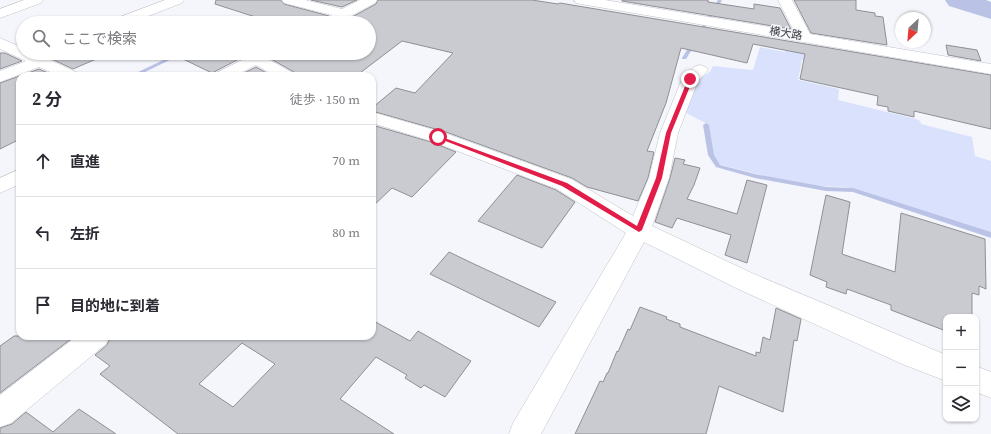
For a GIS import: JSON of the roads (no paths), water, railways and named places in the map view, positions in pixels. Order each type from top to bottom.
[{"type":"street","points":[[0,14],[36,0]]},
{"type":"street","points":[[135,16],[177,0]]},
{"type":"street","points":[[289,0],[344,14]]},
{"type":"street","points":[[340,16],[370,0]]},
{"type":"street","name":"横大路","points":[[580,0],[804,36],[991,69]]},
{"type":"street","points":[[785,0],[804,36]]},
{"type":"street","points":[[0,43],[16,49]]},
{"type":"street","points":[[0,77],[31,60]]},
{"type":"street","points":[[42,60],[64,72]]},
{"type":"street","points":[[230,72],[255,60]]},
{"type":"street","points":[[268,60],[282,72]]},
{"type":"street","points":[[524,434],[639,230],[659,178],[671,126],[690,79],[700,70]]},
{"type":"street","points":[[376,121],[438,137],[564,184],[639,230],[745,281],[912,355],[943,367]]},
{"type":"street","points":[[0,186],[16,178]]},
{"type":"street","points":[[0,413],[91,340]]},
{"type":"street","points":[[979,380],[991,385]]},
{"type":"waterway","points":[[699,34],[720,0]]},
{"type":"waterway","points":[[959,0],[991,11]]},
{"type":"waterway","points":[[257,16],[263,13]]},
{"type":"waterway","points":[[684,58],[694,43]]},
{"type":"waterway","points":[[141,72],[167,60]]},
{"type":"waterway","points":[[706,125],[711,155],[718,166],[755,176],[826,189],[853,190],[991,235]]}]
